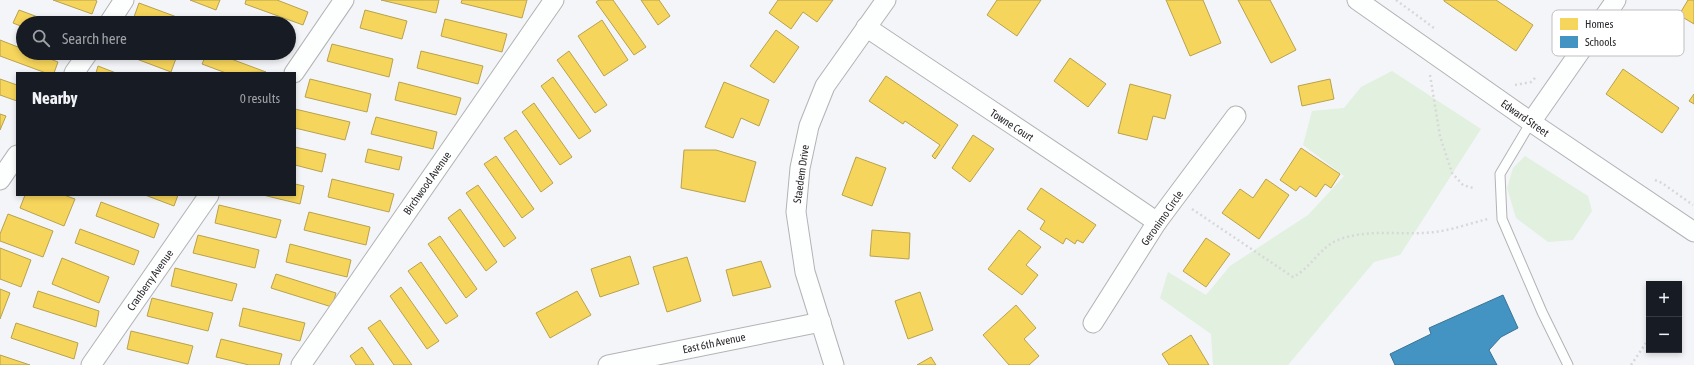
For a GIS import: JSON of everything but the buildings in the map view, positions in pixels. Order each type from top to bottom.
[{"type":"street","points":[[114,16],[124,0]]},
{"type":"street","points":[[295,72],[344,0]]},
{"type":"street","name":"Birchwood Avenue","points":[[301,365],[554,0]]},
{"type":"street","name":"Staedem Drive","points":[[834,365],[805,272],[796,212],[800,168],[809,126],[825,86],[886,0]]},
{"type":"street","name":"Edward Street","points":[[1358,0],[1531,122],[1694,232]]},
{"type":"street","points":[[1609,10],[1616,0]]},
{"type":"street","name":"Towne Court","points":[[866,27],[1086,172],[1157,222]]},
{"type":"street","points":[[1531,122],[1577,56]]},
{"type":"street","points":[[75,72],[83,60]]},
{"type":"street","name":"Geronimo Circle","points":[[1093,323],[1157,222],[1236,116]]},
{"type":"street","points":[[0,180],[16,156]]},
{"type":"street","name":"Cranberry Avenue","points":[[91,365],[208,196]]},
{"type":"street","name":"East 6th Avenue","points":[[608,365],[821,322]]},
{"type":"lane","points":[[1531,122],[1500,174],[1502,219],[1542,312],[1568,365]]},
{"type":"path","points":[[1396,0],[1436,29]]},
{"type":"path","points":[[1510,83],[1516,86],[1531,82],[1542,72]]},
{"type":"path","points":[[1430,74],[1440,136],[1452,173],[1463,185],[1473,188]]},
{"type":"path","points":[[1176,198],[1293,277],[1299,274],[1318,255],[1336,241],[1356,234],[1435,232],[1502,215]]},
{"type":"path","points":[[1631,365],[1646,343]]},
{"type":"green space","points":[[1392,71],[1481,129],[1400,255],[1374,262],[1288,365],[1213,365],[1211,334],[1160,298],[1168,272],[1206,295],[1230,266],[1308,215],[1344,176],[1303,145],[1312,111],[1344,108],[1361,87]]},
{"type":"green space","points":[[1525,156],[1588,196],[1592,211],[1573,240],[1548,242],[1516,218],[1507,188],[1513,168]]}]
